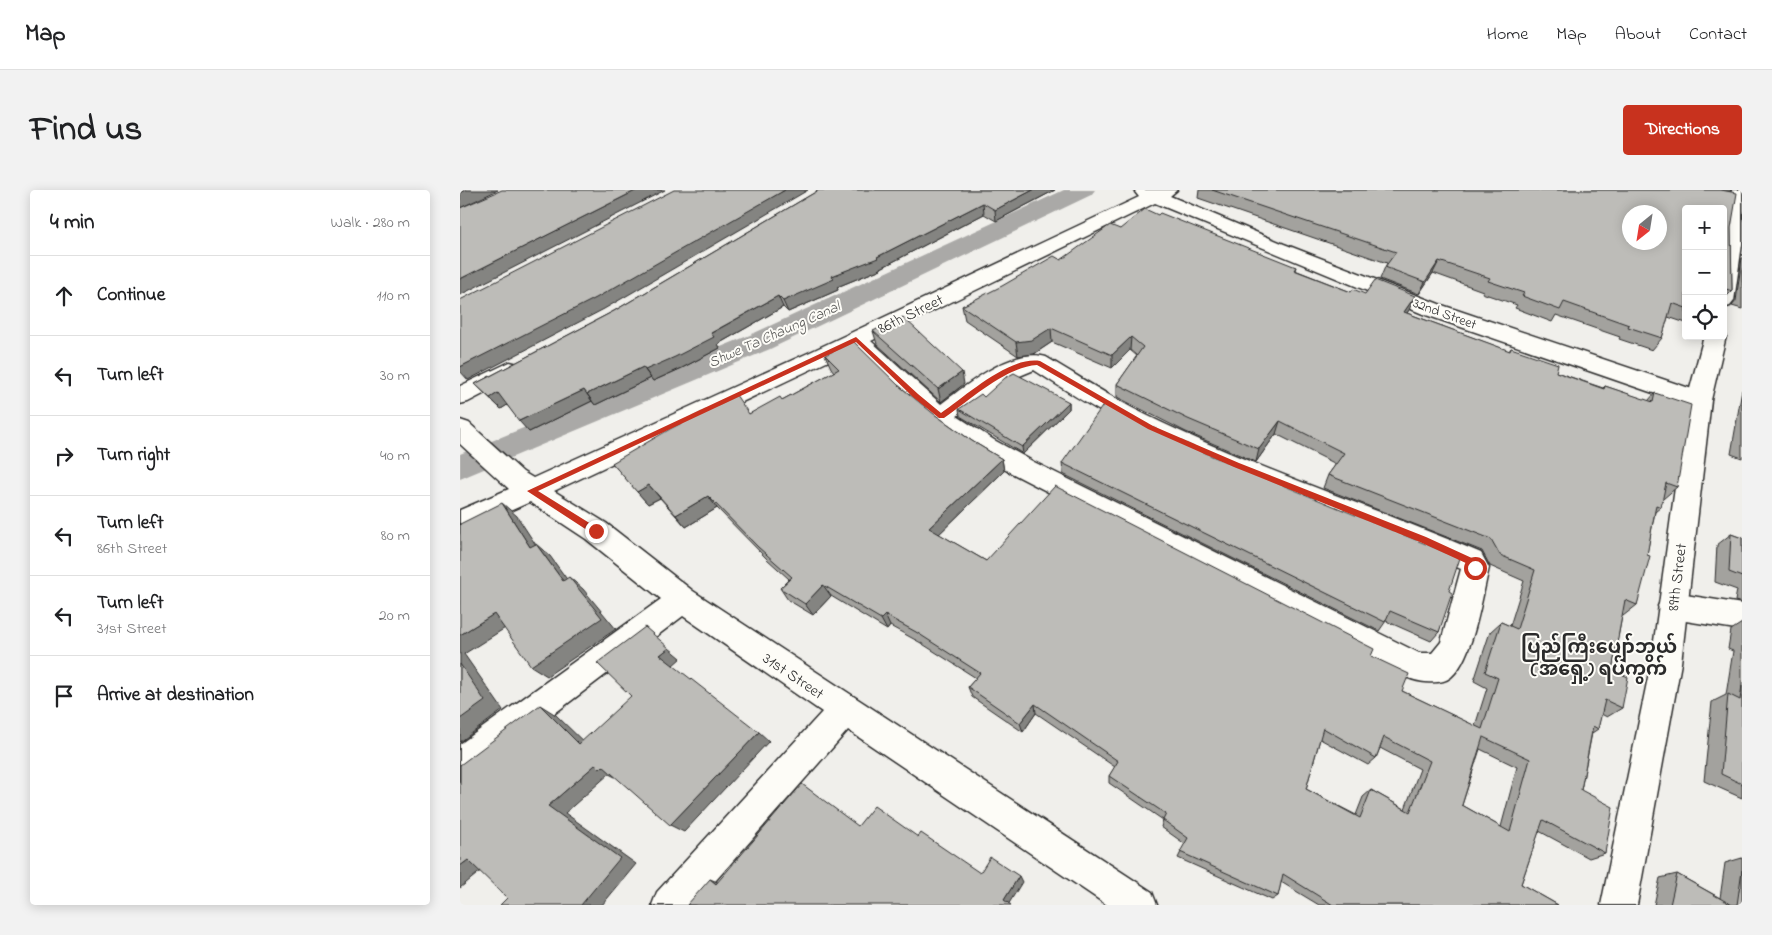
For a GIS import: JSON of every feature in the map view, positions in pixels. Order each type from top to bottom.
[{"type":"street","name":"86th Street","points":[[460,522],[523,485],[856,339],[1154,192]]},
{"type":"street","name":"32nd Street","points":[[1154,192],[1431,309],[1699,400]]},
{"type":"street","points":[[1724,295],[1734,197]]},
{"type":"street","points":[[856,339],[910,390],[941,416],[986,446],[1417,667],[1440,667],[1454,648],[1475,568],[1471,561],[1423,539],[1237,465],[1151,428],[1038,362],[1024,363],[999,376],[941,416]]},
{"type":"street","name":"89th Street","points":[[1619,905],[1666,663],[1699,400],[1714,340]]},
{"type":"street","points":[[460,396],[528,360]]},
{"type":"street","name":"31st Street","points":[[460,429],[523,485],[596,531],[683,600],[1139,905]]},
{"type":"street","points":[[460,764],[683,600]]},
{"type":"street","points":[[1673,606],[1742,617]]},
{"type":"street","points":[[670,905],[845,710]]},
{"type":"building","points":[[502,190],[637,190],[460,279],[460,208]]},
{"type":"building","points":[[674,190],[785,190],[596,298],[460,367],[460,300]]},
{"type":"building","points":[[819,190],[1033,190],[995,210],[983,203],[878,258],[832,276],[834,279],[783,301],[778,296],[711,333],[714,337],[675,357],[645,370],[643,367],[587,394],[584,390],[519,421],[498,393],[490,398],[475,384],[614,311]]},
{"type":"building","points":[[1212,190],[1721,190],[1737,193],[1731,228],[1732,291],[1727,289],[1727,205],[1682,205],[1682,307],[1672,303],[1662,338],[1564,302],[1560,310],[1522,296],[1524,293],[1488,281],[1490,278],[1439,261],[1425,282],[1385,267],[1396,252]]},
{"type":"building","points":[[1145,209],[1158,215],[1160,213],[1296,267],[1294,270],[1351,292],[1353,289],[1365,294],[1375,280],[1415,296],[1404,312],[1510,351],[1511,348],[1558,364],[1556,372],[1604,389],[1605,386],[1653,402],[1655,393],[1691,405],[1677,487],[1666,483],[1661,507],[1656,505],[1647,555],[1650,556],[1637,605],[1625,600],[1612,670],[1628,677],[1622,708],[1605,700],[1598,729],[1593,726],[1581,790],[1613,807],[1605,853],[1543,820],[1521,884],[1558,905],[1333,905],[1283,874],[1278,896],[1180,852],[1188,838],[1163,820],[1166,814],[1109,776],[1118,761],[1035,704],[1020,723],[968,687],[980,673],[916,632],[885,615],[881,619],[823,585],[805,604],[780,588],[792,577],[758,547],[708,496],[676,515],[649,485],[637,492],[612,463],[670,429],[736,395],[749,414],[780,397],[782,400],[839,369],[825,355],[853,341],[898,385],[934,414],[972,441],[1002,459],[929,528],[986,561],[1055,486],[1374,649],[1371,656],[1409,674],[1402,691],[1482,729],[1498,678],[1485,672],[1501,622],[1517,629],[1535,570],[1500,555],[1491,539],[1328,475],[1344,453],[1280,421],[1259,449],[1188,419],[1117,384],[1143,347],[1131,337],[1112,355],[1051,328],[1032,340],[1016,342],[962,306],[1002,286],[1054,256],[1061,260],[1110,225],[1120,229]],"holes":[[[1323,728],[1376,758],[1384,737],[1430,761],[1410,812],[1371,790],[1360,818],[1306,789]],[[1483,737],[1530,759],[1510,832],[1462,805]]]},
{"type":"building","points":[[903,317],[962,372],[938,389],[873,331]]},
{"type":"building","points":[[1014,373],[1069,402],[1022,447],[959,409],[981,394],[984,397],[1005,378]]},
{"type":"building","points":[[1104,404],[1212,456],[1460,558],[1449,591],[1452,593],[1439,632],[1390,611],[1385,622],[1062,463]]},
{"type":"building","points":[[502,503],[530,547],[536,544],[563,581],[569,577],[602,618],[531,666],[494,614],[460,635],[460,524]]},
{"type":"building","points":[[1731,534],[1742,538],[1742,577],[1729,572]]},
{"type":"building","points":[[645,627],[669,648],[660,655],[759,732],[670,825],[603,766],[600,769],[595,765],[548,806],[620,858],[581,905],[500,905],[507,898],[468,860],[460,866],[460,765],[540,705],[579,744],[631,696],[597,663]]},
{"type":"building","points":[[460,664],[485,701],[460,719]]},
{"type":"building","points":[[1742,685],[1742,784],[1721,774],[1728,694],[1740,700]]},
{"type":"building","points":[[802,784],[858,826],[874,806],[918,837],[921,833],[980,873],[990,857],[1019,876],[1004,900],[1011,905],[687,905],[710,879],[716,884]]},
{"type":"building","points":[[1742,870],[1742,905],[1737,905]]},
{"type":"building","points":[[1677,874],[1732,905],[1670,905]]},
{"type":"waterway","name":"Shwe Ta Chaung Canal","points":[[460,467],[760,342],[1083,190]]},
{"type":"district","name":"ပြည်ကြီးပျော်ဘွယ် (အရှေ့) ရပ်ကွက်","points":[[1599,657]]},
{"type":"route","points":[[596,531],[531,491],[856,339],[915,396],[941,416],[999,376],[1024,363],[1038,362],[1151,428],[1237,465],[1423,539],[1471,561],[1475,568]]}]
